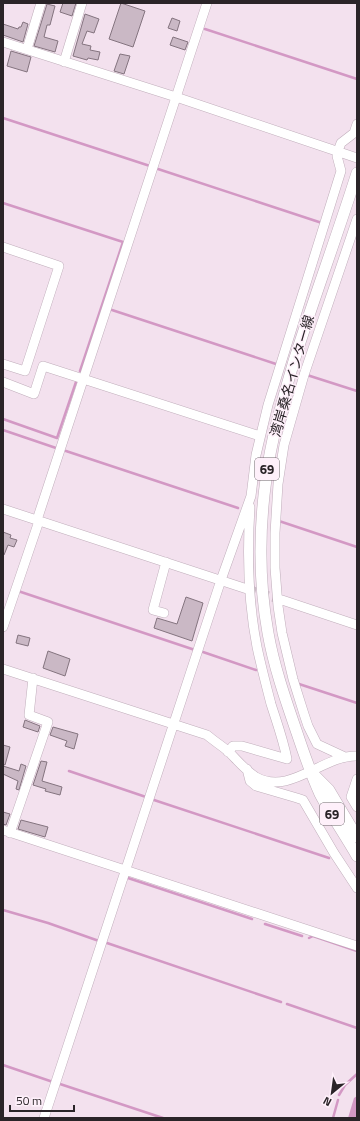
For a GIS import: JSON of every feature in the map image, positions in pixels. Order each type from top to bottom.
[{"type":"main road","name":"湾岸桑名インター線","points":[[357,173],[302,337],[281,407],[272,442],[266,479],[261,546],[262,584],[268,635],[287,703],[320,794],[357,856]]},
{"type":"main road","name":"湾岸桑名インター線","points":[[311,771],[329,790],[357,837]]},
{"type":"street","points":[[27,49],[41,3]]},
{"type":"street","points":[[64,62],[82,3]]},
{"type":"street","points":[[3,627],[207,3]]},
{"type":"street","points":[[3,42],[176,97],[357,158]]},
{"type":"street","points":[[228,752],[233,746],[242,746],[287,759],[284,742],[271,702],[257,648],[248,555],[251,496],[256,455],[268,405],[341,171],[337,156],[338,151],[341,143],[354,132],[357,124]]},
{"type":"street","points":[[345,758],[317,744],[304,714],[293,679],[282,633],[278,606],[274,533],[278,484],[284,445],[304,375],[357,219]]},
{"type":"street","points":[[3,247],[59,266],[24,371],[3,364]]},
{"type":"street","points":[[3,382],[34,394],[43,366],[260,436]]},
{"type":"street","points":[[44,1118],[221,580],[251,496]]},
{"type":"street","points":[[3,509],[247,589]]},
{"type":"street","points":[[164,613],[153,610],[166,562]]},
{"type":"street","points":[[282,600],[357,625]]},
{"type":"street","points":[[3,669],[207,736],[228,752],[246,769],[269,782],[285,782],[345,758],[357,756]]},
{"type":"street","points":[[33,678],[29,715],[48,722],[7,832],[357,946]]},
{"type":"street","points":[[246,769],[250,781],[256,786],[303,800],[334,853],[357,888]]},
{"type":"street","points":[[357,783],[351,797],[357,807]]},
{"type":"shaded area","points":[[357,1096],[357,1118],[348,1118],[354,1098]]},
{"type":"building","points":[[63,3],[76,3],[72,16],[60,12]]},
{"type":"building","points":[[121,3],[145,11],[133,47],[109,39]]},
{"type":"building","points":[[47,4],[55,6],[50,25],[47,25],[44,37],[58,41],[55,52],[34,46]]},
{"type":"building","points":[[85,14],[99,19],[94,33],[87,31],[82,44],[91,46],[90,50],[100,52],[98,60],[88,58],[87,60],[73,56]]},
{"type":"building","points":[[172,18],[180,21],[177,31],[168,28]]},
{"type":"building","points":[[23,22],[28,24],[23,42],[3,35],[3,24],[18,29],[21,27]]},
{"type":"building","points":[[173,37],[188,42],[185,50],[170,45]]},
{"type":"building","points":[[11,51],[31,57],[27,72],[7,66]]},
{"type":"building","points":[[120,54],[130,56],[124,74],[114,71]]},
{"type":"building","points":[[3,532],[11,535],[10,538],[17,540],[14,547],[8,545],[4,555],[3,555]]},
{"type":"building","points":[[186,597],[203,603],[192,641],[154,628],[157,618],[177,624]]},
{"type":"building","points":[[18,635],[30,638],[28,646],[16,643]]},
{"type":"building","points":[[48,651],[70,659],[65,676],[43,668]]},
{"type":"building","points":[[25,720],[40,726],[38,732],[23,727]]},
{"type":"building","points":[[53,727],[78,734],[74,749],[65,746],[67,741],[50,735]]},
{"type":"building","points":[[3,745],[10,747],[5,765],[3,764]]},
{"type":"building","points":[[41,761],[47,762],[42,781],[62,787],[60,795],[45,791],[46,789],[33,785]]},
{"type":"building","points":[[21,764],[26,766],[19,790],[16,789],[18,781],[3,774],[3,766],[19,771]]},
{"type":"building","points":[[3,812],[10,814],[6,825],[3,824]]},
{"type":"building","points":[[21,820],[48,827],[45,837],[18,829]]},
{"type":"waterway","points":[[205,29],[357,79]]},
{"type":"waterway","points":[[3,118],[150,166]]},
{"type":"waterway","points":[[158,169],[322,223]]},
{"type":"waterway","points":[[3,203],[123,242],[80,371]]},
{"type":"waterway","points":[[112,310],[276,364]]},
{"type":"waterway","points":[[307,375],[357,391]]},
{"type":"waterway","points":[[3,419],[57,438],[76,382]]},
{"type":"waterway","points":[[3,430],[56,448]]},
{"type":"waterway","points":[[66,451],[238,508]]},
{"type":"waterway","points":[[279,521],[357,547]]},
{"type":"waterway","points":[[18,591],[195,650]]},
{"type":"waterway","points":[[203,652],[256,670]]},
{"type":"waterway","points":[[299,684],[357,703]]},
{"type":"waterway","points":[[69,771],[146,797]]},
{"type":"waterway","points":[[154,800],[329,858]]},
{"type":"waterway","points":[[128,878],[252,919]]},
{"type":"waterway","points":[[3,910],[48,923],[99,941]]},
{"type":"waterway","points":[[265,924],[302,936]]},
{"type":"waterway","points":[[309,938],[313,936],[357,951]]},
{"type":"waterway","points":[[107,943],[281,1002]]},
{"type":"waterway","points":[[287,1004],[357,1028]]},
{"type":"waterway","points":[[3,1065],[53,1082]]},
{"type":"waterway","points":[[339,1095],[345,1085],[357,1074]]},
{"type":"waterway","points":[[60,1084],[163,1118]]},
{"type":"waterway","points":[[333,1118],[338,1100]]},
{"type":"tunnel","points":[[247,589],[282,600]]}]
